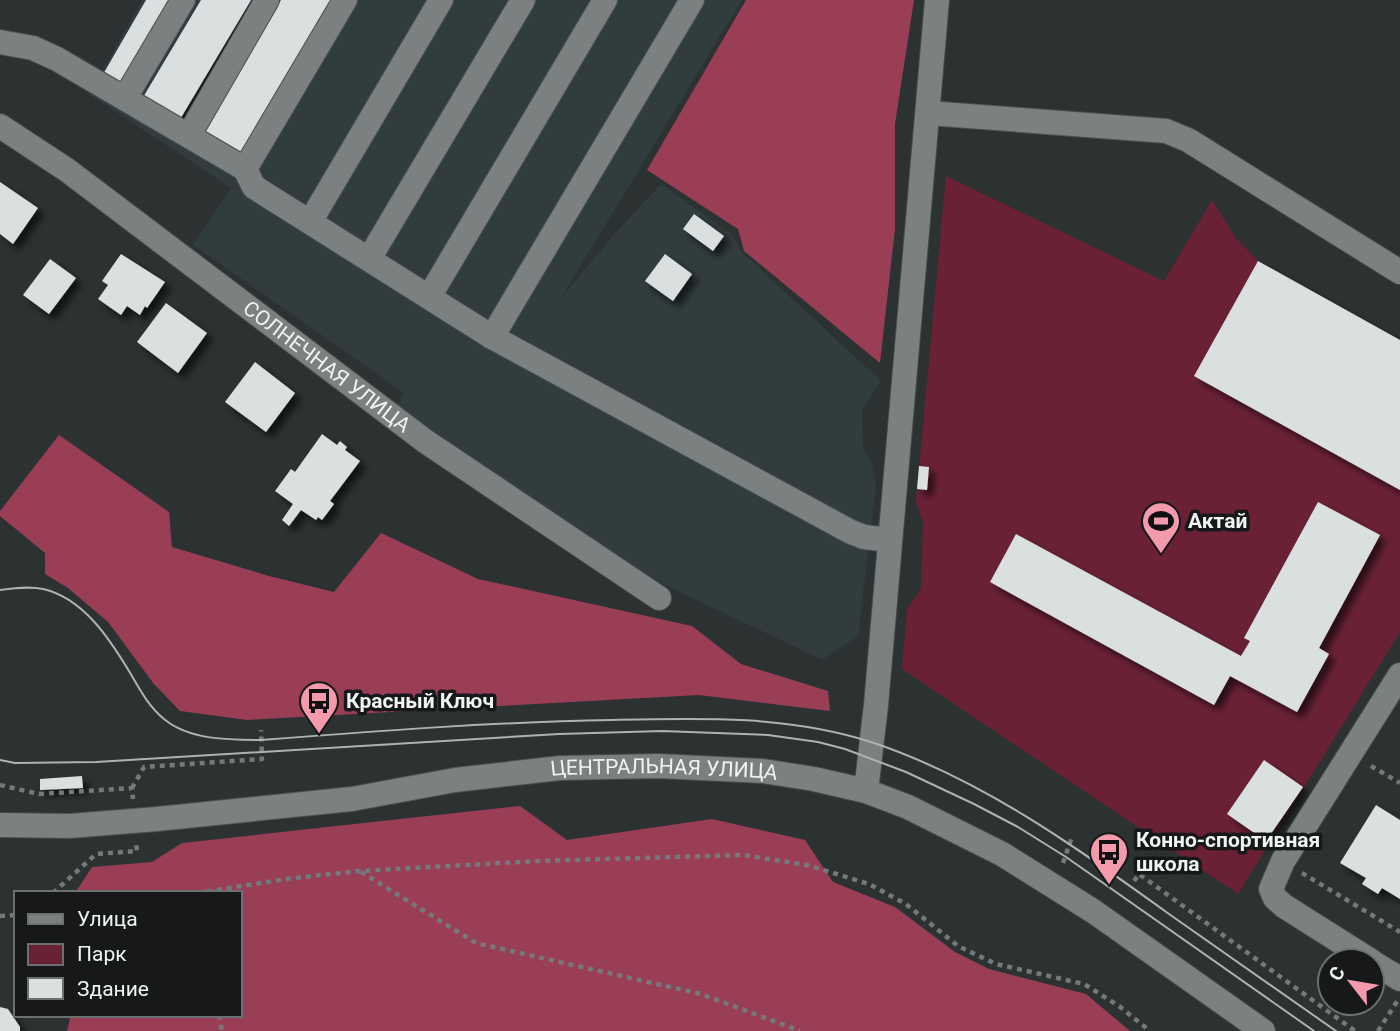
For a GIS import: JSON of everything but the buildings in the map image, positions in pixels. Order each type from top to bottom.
[{"type":"street","points":[[125,98],[183,0]]},
{"type":"street","points":[[189,135],[267,0]]},
{"type":"street","points":[[245,169],[345,0]]},
{"type":"street","points":[[310,222],[441,0]]},
{"type":"street","points":[[369,259],[523,0]]},
{"type":"street","points":[[429,297],[605,0]]},
{"type":"street","points":[[492,337],[692,0]]},
{"type":"street","points":[[866,791],[937,0]]},
{"type":"street","points":[[0,42],[33,48],[57,58],[189,135],[245,169],[254,187],[492,337],[851,532],[864,537],[889,540]]},
{"type":"street","points":[[928,113],[1166,131],[1188,141],[1400,272]]},
{"type":"street","name":"СОЛНЕЧНАЯ УЛИЦА","points":[[0,126],[67,170],[425,441],[659,598]]},
{"type":"street","points":[[1349,947],[1284,906],[1275,898],[1271,889],[1283,861],[1400,675]]},
{"type":"street","name":"ЦЕНТРАЛЬНАЯ УЛИЦА","points":[[0,825],[70,826],[170,818],[352,799],[455,780],[560,768],[659,766],[763,771],[814,779],[866,791],[908,807],[1002,854],[1093,911],[1263,1031]]},
{"type":"path","points":[[133,800],[132,788],[144,767],[261,759],[261,730]]},
{"type":"path","points":[[1351,753],[1400,783]]},
{"type":"path","points":[[0,785],[39,794],[132,788]]},
{"type":"path","points":[[1063,863],[1072,838]]},
{"type":"path","points":[[55,891],[96,854],[137,851],[136,842]]},
{"type":"path","points":[[210,891],[359,871],[537,861],[743,855],[807,865],[869,884],[906,904],[958,946],[996,964],[1084,984],[1119,1006],[1150,1031]]},
{"type":"path","points":[[1283,861],[1400,932]]},
{"type":"path","points":[[359,871],[476,943],[701,994],[800,1031]]},
{"type":"path","points":[[1134,881],[1139,874],[1355,1031]]},
{"type":"path","points":[[1378,1031],[1400,996]]},
{"type":"shaded area","points":[[142,0],[742,0],[561,298],[616,232],[661,184],[733,235],[741,251],[881,381],[862,410],[863,449],[872,463],[876,484],[858,636],[822,660],[657,581],[397,406],[404,393],[193,245],[231,188],[89,94]]},
{"type":"shaded area","points":[[746,0],[914,0],[895,124],[895,229],[880,363],[744,251],[738,229],[647,170]]},
{"type":"shaded area","points":[[59,435],[169,512],[172,547],[334,592],[381,533],[478,579],[692,626],[741,664],[828,691],[830,711],[699,695],[247,720],[180,711],[154,684],[108,622],[68,588],[45,574],[45,553],[0,516],[0,511]]},
{"type":"shaded area","points":[[520,806],[567,840],[712,819],[805,840],[833,882],[895,907],[955,952],[989,969],[1086,994],[1130,1031],[67,1031],[70,1017],[242,1017],[242,891],[76,891],[92,867],[152,862],[182,843]]},
{"type":"green space","name":"Актай","points":[[946,176],[1164,281],[1212,200],[1236,238],[1258,261],[1400,340],[1400,632],[1238,894],[902,669],[907,609],[921,589],[923,522],[916,502]]},
{"type":"tram line","points":[[0,590],[43,589],[83,610],[104,633],[158,714],[174,726],[197,735],[261,740],[523,723],[709,719],[807,727],[871,742],[950,775],[1026,816],[1099,864],[1336,1031]]},
{"type":"tram line","points":[[0,760],[15,763],[96,762],[559,734],[662,731],[768,735],[818,742],[906,772],[1018,827],[1066,857],[1314,1031]]},
{"type":"place","name":"Актай","points":[[1161,555]]},
{"type":"place","name":"Красный Ключ","points":[[319,735]]},
{"type":"place","name":"Конно-спортивная школа","points":[[1109,886]]}]
